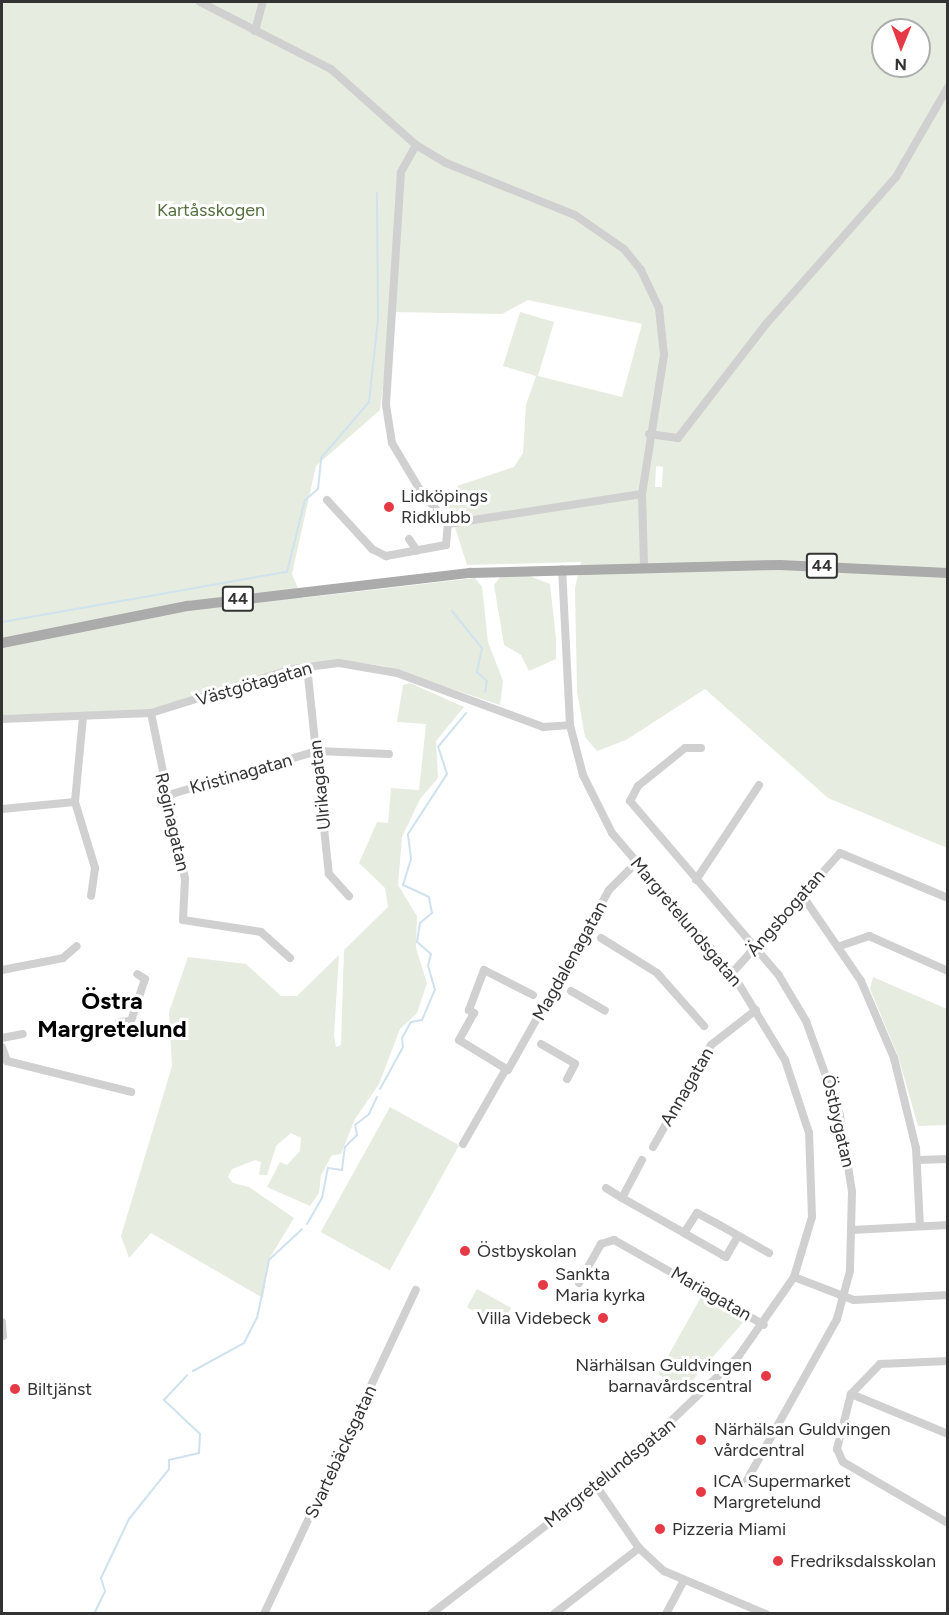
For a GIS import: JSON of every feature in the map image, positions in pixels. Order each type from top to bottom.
[{"type":"main road","name":"44","points":[[2,643],[255,596],[562,569],[780,565],[948,573]]},
{"type":"street","points":[[200,2],[331,69],[416,146],[476,179],[575,215],[605,234],[641,270],[663,330],[642,494],[644,567]]},
{"type":"street","points":[[255,31],[262,2]]},
{"type":"street","points":[[648,434],[678,438],[766,324],[896,177],[948,87]]},
{"type":"street","points":[[327,500],[378,554],[417,551],[446,545],[448,524],[392,443],[386,405],[402,172],[416,146]]},
{"type":"street","points":[[448,524],[642,494]]},
{"type":"street","points":[[409,539],[417,551]]},
{"type":"street","name":"Margretelundsgatan","points":[[431,1614],[597,1487],[672,1425],[764,1325],[794,1277],[812,1217],[812,1151],[789,1070],[756,1010],[732,973],[636,863],[597,806],[570,725],[562,569]]},
{"type":"street","name":"Västgötagatan","points":[[2,719],[151,713],[307,666],[377,668],[521,721],[543,727],[570,725]]},
{"type":"street","name":"Ulrikagatan","points":[[307,666],[329,874],[349,896]]},
{"type":"street","name":"Reginagatan","points":[[151,713],[165,796],[185,879],[183,920],[261,932],[290,958]]},
{"type":"street","points":[[83,717],[75,802],[95,868],[91,896]]},
{"type":"street","name":"Östbygatan","points":[[701,748],[685,748],[638,786],[630,801],[757,948],[806,1021],[833,1089],[848,1157],[852,1230],[843,1298],[827,1340],[746,1482]]},
{"type":"street","name":"Kristinagatan","points":[[165,796],[317,751],[389,754]]},
{"type":"street","points":[[696,880],[759,785]]},
{"type":"street","points":[[2,809],[75,802]]},
{"type":"street","name":"Ängsbogatan","points":[[732,973],[757,948],[840,853],[948,898]]},
{"type":"street","name":"Magdalenagatan","points":[[463,1144],[609,890],[636,863]]},
{"type":"street","points":[[802,895],[840,946],[894,1058],[918,1160],[920,1226]]},
{"type":"street","points":[[840,946],[869,936],[948,971]]},
{"type":"street","points":[[601,938],[647,964],[704,1026]]},
{"type":"street","points":[[2,970],[63,958],[77,946]]},
{"type":"street","points":[[508,1067],[459,1040],[474,1013],[469,1010],[478,978],[484,970],[494,971],[533,995]]},
{"type":"street","points":[[119,1022],[131,1021],[145,979],[137,974]]},
{"type":"street","points":[[571,991],[605,1011]]},
{"type":"street","name":"Annagatan","points":[[652,1147],[711,1045],[756,1010]]},
{"type":"street","points":[[2,1038],[23,1034]]},
{"type":"street","points":[[541,1044],[575,1064],[567,1079]]},
{"type":"street","points":[[2,1047],[7,1061],[131,1092]]},
{"type":"street","points":[[918,1160],[948,1159]]},
{"type":"street","points":[[622,1198],[642,1160]]},
{"type":"street","points":[[606,1188],[726,1257],[738,1236]]},
{"type":"street","points":[[684,1233],[697,1213],[769,1253]]},
{"type":"street","points":[[852,1230],[948,1225]]},
{"type":"street","name":"Mariagatan","points":[[579,1283],[601,1244],[614,1240],[764,1325]]},
{"type":"street","points":[[794,1277],[843,1298],[948,1295]]},
{"type":"street","name":"Svartebäcksgatan","points":[[264,1614],[416,1290]]},
{"type":"street","points":[[2,1322],[3,1336]]},
{"type":"street","points":[[948,1361],[882,1363],[851,1394],[837,1449],[840,1460],[948,1523]]},
{"type":"street","points":[[851,1394],[948,1434]]},
{"type":"street","points":[[597,1487],[639,1548],[683,1582],[766,1614]]},
{"type":"street","points":[[554,1614],[639,1548]]},
{"type":"street","points":[[666,1614],[683,1582]]},
{"type":"green space","name":"Kartåsskogen","points":[[2,2],[947,2],[947,848],[828,798],[705,689],[626,740],[597,751],[585,737],[577,691],[575,588],[581,562],[467,565],[449,508],[457,486],[514,467],[523,453],[526,405],[536,376],[503,366],[520,312],[554,322],[538,376],[622,397],[642,324],[528,300],[502,314],[393,312],[380,410],[316,466],[292,574],[302,598],[475,578],[482,587],[488,642],[503,681],[500,705],[384,666],[339,660],[292,665],[150,710],[2,715]],"holes":[[[656,466],[663,467],[662,487],[655,487]]]},
{"type":"green space","points":[[527,575],[550,584],[556,639],[556,659],[529,671],[521,655],[504,645],[494,585],[500,577]]},
{"type":"green space","points":[[410,683],[464,707],[436,741],[438,778],[420,799],[402,837],[398,885],[417,916],[416,948],[427,983],[417,1013],[400,1029],[379,1084],[355,1119],[341,1154],[332,1155],[321,1175],[319,1193],[310,1206],[267,1187],[280,1162],[287,1165],[300,1151],[301,1138],[291,1133],[276,1146],[267,1175],[259,1175],[261,1162],[255,1160],[232,1169],[228,1177],[233,1183],[249,1187],[294,1218],[269,1259],[263,1298],[151,1233],[129,1258],[121,1236],[172,1066],[169,1012],[188,957],[246,964],[281,996],[297,996],[339,955],[334,1035],[336,1047],[341,1045],[344,950],[388,907],[385,888],[359,863],[377,822],[388,823],[391,788],[419,790],[426,724],[397,722],[403,685]]},
{"type":"green space","points":[[873,977],[947,1009],[947,1125],[918,1126],[898,1056],[870,989]]},
{"type":"green space","points":[[390,1107],[459,1145],[390,1270],[321,1232]]},
{"type":"green space","points":[[477,1289],[511,1308],[501,1326],[467,1307]]},
{"type":"green space","points":[[701,1297],[722,1302],[746,1319],[684,1390],[658,1374]]},
{"type":"waterway","points":[[2,622],[287,572],[305,500],[318,489],[321,458],[369,402],[378,319],[377,193]]},
{"type":"waterway","points":[[452,611],[482,648],[477,672],[487,681],[485,692]]},
{"type":"waterway","points":[[380,1089],[403,1047],[402,1038],[411,1022],[422,1020],[435,990],[428,966],[431,954],[417,942],[420,923],[432,913],[429,897],[403,885],[411,859],[408,834],[447,774],[438,747],[466,713]]},
{"type":"waterway","points":[[307,1224],[322,1198],[328,1168],[342,1170],[345,1147],[357,1135],[355,1125],[369,1114],[377,1097]]},
{"type":"waterway","points":[[193,1371],[244,1343],[257,1318],[269,1260],[302,1229]]},
{"type":"waterway","points":[[94,1614],[105,1591],[101,1578],[129,1519],[169,1469],[169,1460],[199,1453],[200,1434],[164,1400],[187,1375]]},
{"type":"place","name":"Lidköpings Ridklubb","points":[[389,507]]},
{"type":"place","name":"Östbyskolan","points":[[465,1251]]},
{"type":"place","name":"Sankta Maria kyrka","points":[[543,1285]]},
{"type":"place","name":"Villa Videbeck","points":[[603,1318]]},
{"type":"place","name":"Närhälsan Guldvingen barnavårdscentral","points":[[766,1376]]},
{"type":"place","name":"Biltjänst","points":[[15,1389]]},
{"type":"place","name":"Närhälsan Guldvingen vårdcentral","points":[[701,1440]]},
{"type":"place","name":"ICA Supermarket Margretelund","points":[[701,1492]]},
{"type":"place","name":"Pizzeria Miami","points":[[660,1529]]},
{"type":"place","name":"Fredriksdalsskolan","points":[[778,1561]]},
{"type":"district","name":"Östra Margretelund","points":[[112,1015]]}]
